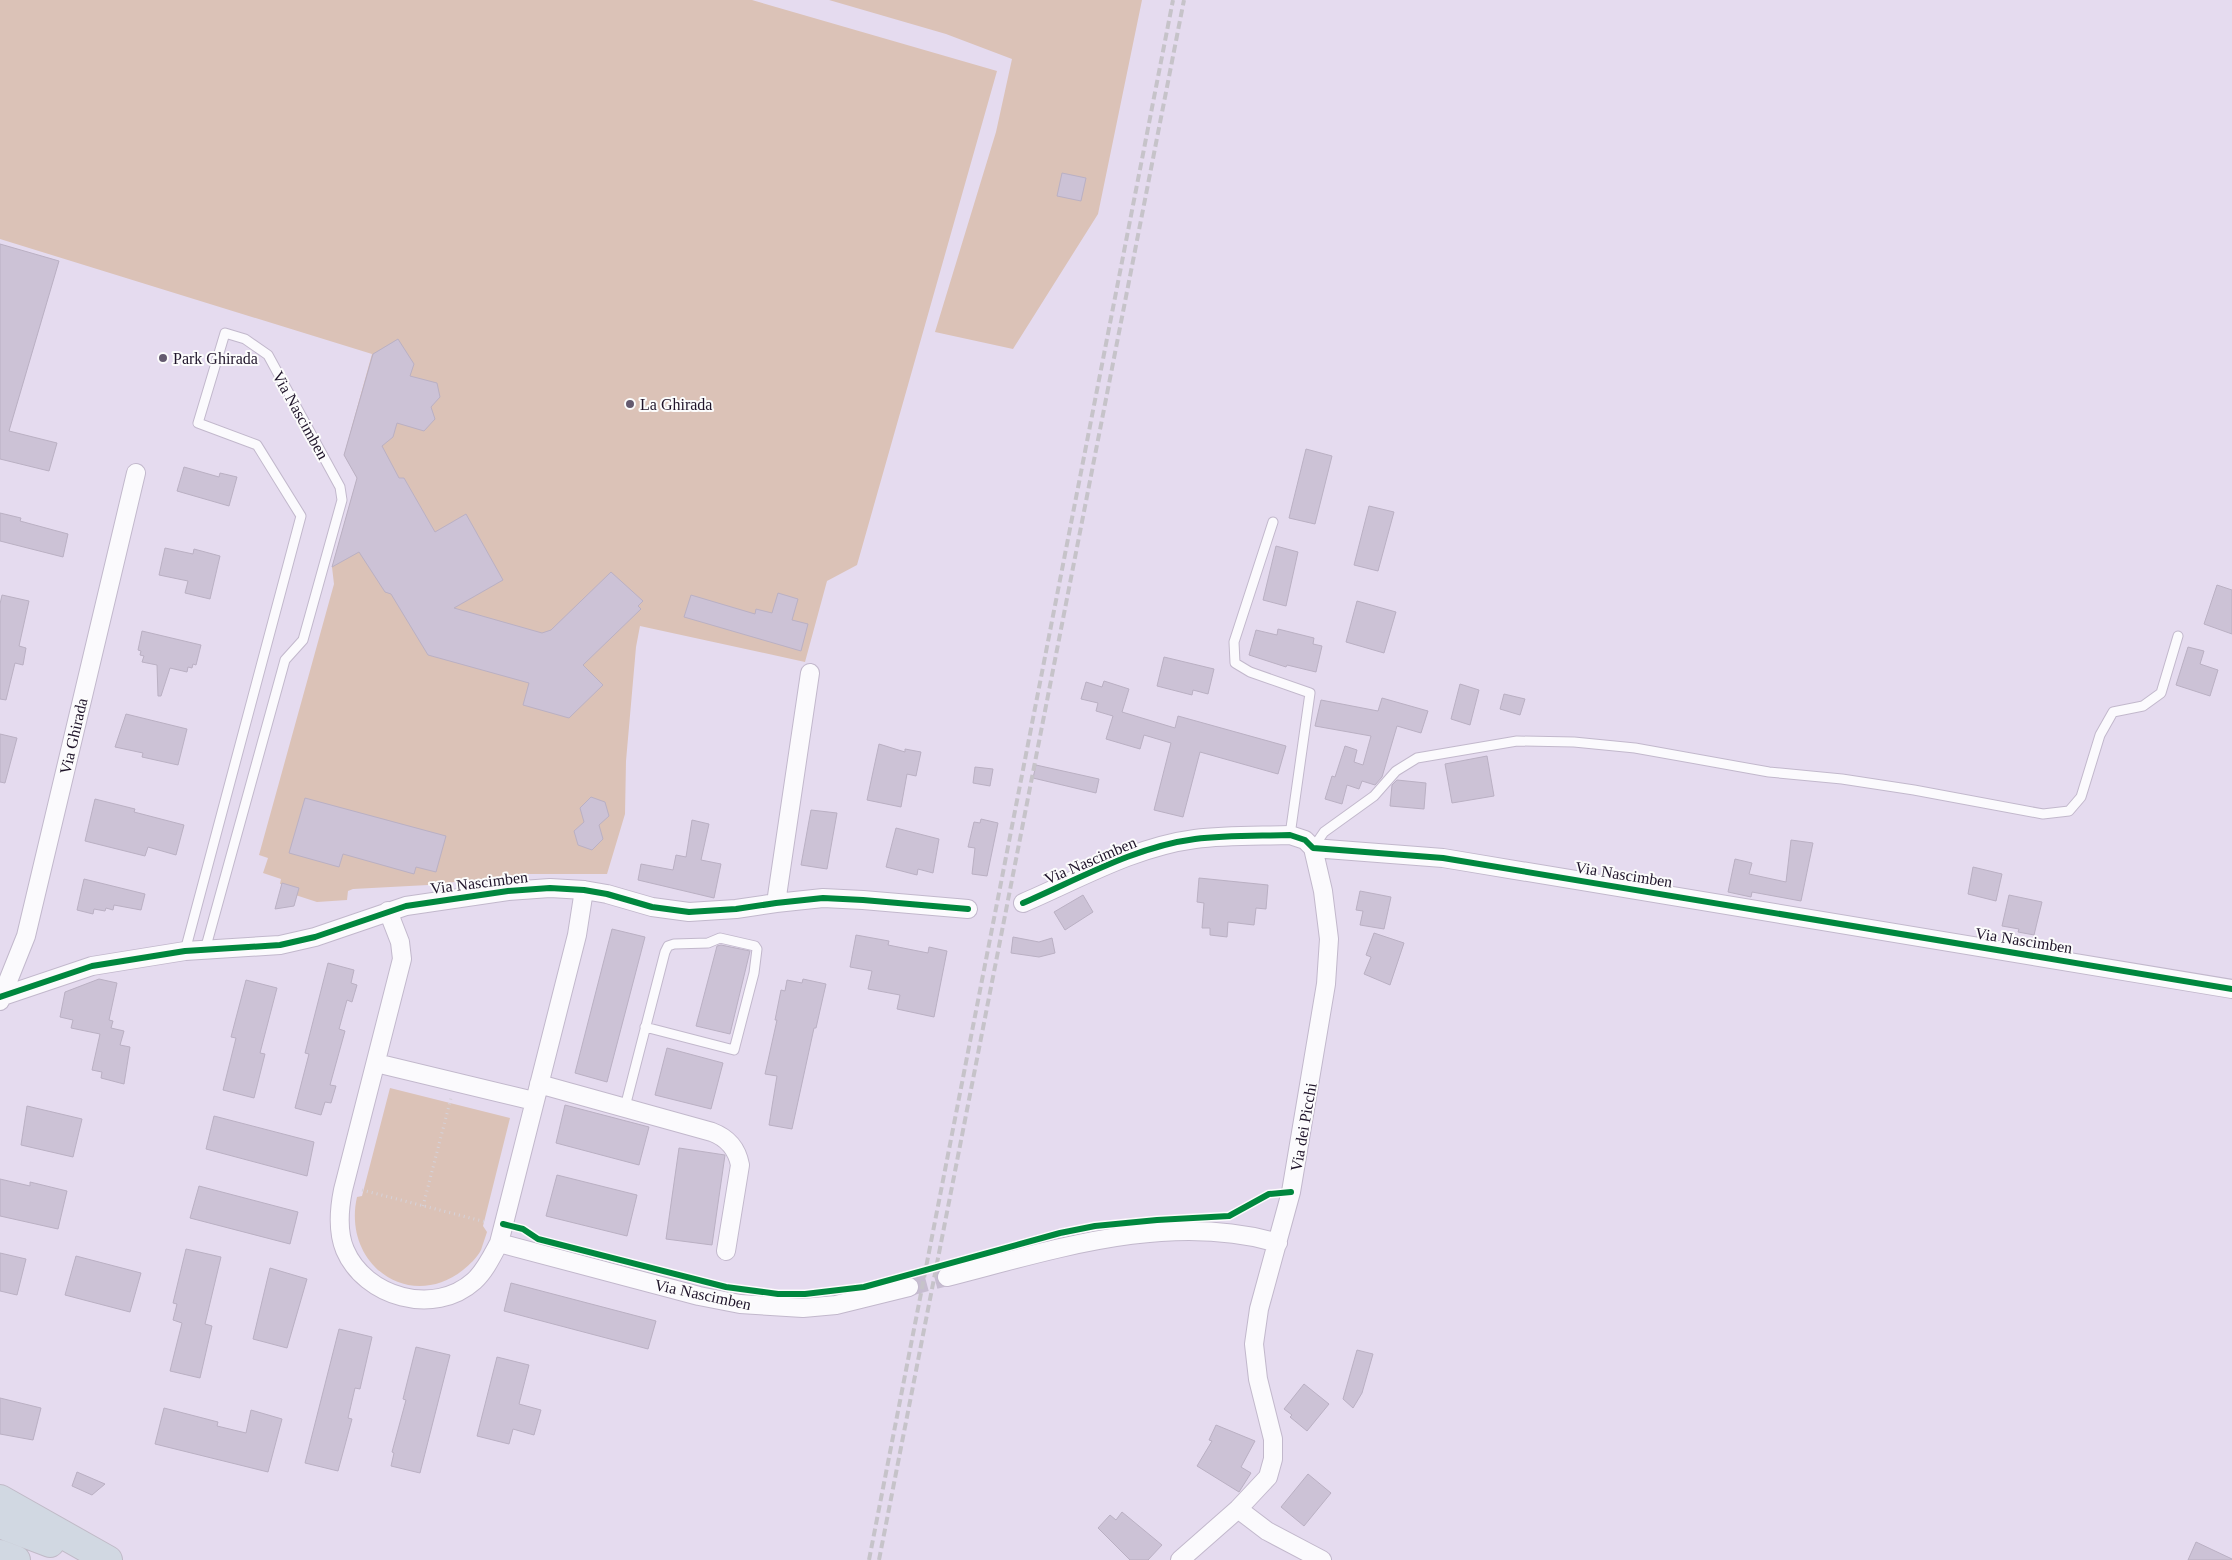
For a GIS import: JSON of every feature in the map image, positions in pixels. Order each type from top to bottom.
[{"type":"highway","points":[[0,1499],[108,1560]]},
{"type":"highway","points":[[0,1524],[96,1560]]},
{"type":"highway","points":[[0,1554],[16,1560]]},
{"type":"street","name":"Via Ghirada","points":[[0,998],[11,977],[26,936],[136,473]]},
{"type":"street","points":[[776,902],[810,673]]},
{"type":"street","name":"Via Nascimben","points":[[1023,903],[1114,862],[1152,849],[1194,839],[1290,834],[1304,840],[1313,848],[1443,858],[2232,989]]},
{"type":"street","name":"Via dei Picchi","points":[[1180,1560],[1238,1510],[1268,1477],[1273,1459],[1273,1439],[1258,1379],[1254,1344],[1259,1309],[1278,1243],[1302,1139],[1326,984],[1329,939],[1323,891],[1313,848]]},
{"type":"street","name":"Via Nascimben","points":[[0,998],[92,966],[185,951],[280,944],[315,937],[388,911],[425,902],[508,890],[550,888],[584,890],[607,894],[652,907],[689,912],[736,909],[776,902],[823,898],[848,898],[968,909]]},
{"type":"street","points":[[388,911],[400,942],[402,959],[340,1209],[340,1233],[354,1267],[367,1280],[384,1292],[415,1299],[431,1299],[446,1296],[474,1282],[488,1263],[498,1243],[580,926],[584,890]]},
{"type":"street","points":[[376,1063],[534,1101]]},
{"type":"street","points":[[539,1084],[712,1132],[719,1135],[733,1147],[738,1154],[739,1175],[726,1251]]},
{"type":"street","points":[[947,1277],[1050,1251],[1141,1234],[1218,1231],[1239,1233],[1278,1243]]},
{"type":"street","name":"Via Nascimben","points":[[498,1243],[699,1296],[740,1304],[777,1308],[828,1306],[909,1287]]},
{"type":"street","points":[[1238,1510],[1267,1530],[1322,1560]]},
{"type":"lane","name":"Via Nascimben","points":[[185,951],[301,516],[257,445],[198,423],[225,333],[245,339],[268,355],[340,487],[342,500],[303,640],[285,660],[205,950]]},
{"type":"lane","points":[[1273,522],[1234,642],[1234,663],[1250,672],[1310,693],[1290,834]]},
{"type":"lane","points":[[1313,848],[1324,832],[1374,796],[1396,771],[1418,758],[1517,741],[1574,742],[1635,748],[1769,772],[1842,779],[1914,790],[2044,814],[2069,811],[2081,797],[2100,734],[2113,712],[2143,706],[2161,693],[2178,636]]},
{"type":"lane","points":[[625,1107],[645,1027],[665,952],[668,946],[674,944],[708,943],[720,938],[754,946],[757,949],[754,973],[734,1050],[645,1027]]},
{"type":"path","points":[[423,1206],[451,1098]]},
{"type":"path","points":[[362,1190],[486,1222]]},
{"type":"shaded area","name":"La Ghirada","points":[[0,0],[752,0],[997,71],[857,565],[827,581],[805,662],[640,626],[636,647],[626,761],[625,814],[607,874],[525,874],[428,885],[353,889],[348,891],[347,900],[317,902],[280,890],[281,879],[263,873],[268,858],[259,855],[334,584],[332,567],[357,478],[344,455],[372,354],[0,239]]},
{"type":"shaded area","points":[[829,0],[1142,0],[1098,214],[1013,349],[935,332],[996,132],[1012,59],[946,34]]},
{"type":"shaded area","points":[[390,1088],[510,1118],[483,1226],[487,1232],[481,1250],[475,1259],[463,1270],[442,1282],[421,1286],[401,1283],[384,1274],[369,1260],[360,1242],[355,1221],[357,1197],[362,1196]]},
{"type":"building","points":[[1062,173],[1086,178],[1081,201],[1057,196]]},
{"type":"building","points":[[0,244],[59,261],[9,431],[57,443],[49,471],[0,459]]},
{"type":"building","points":[[398,339],[414,364],[410,376],[437,383],[440,397],[431,407],[435,419],[424,431],[397,423],[393,437],[382,446],[399,478],[404,478],[435,532],[466,514],[503,580],[454,608],[542,633],[551,630],[611,572],[643,601],[638,606],[641,609],[583,665],[603,685],[569,718],[523,705],[529,683],[428,655],[391,594],[385,592],[359,552],[332,567],[357,478],[344,455],[373,354]]},
{"type":"building","points":[[1306,449],[1332,456],[1315,524],[1289,518]]},
{"type":"building","points":[[184,467],[219,477],[220,473],[237,477],[229,506],[177,491]]},
{"type":"building","points":[[1369,506],[1394,512],[1378,571],[1354,565]]},
{"type":"building","points":[[0,513],[21,518],[20,521],[68,534],[63,557],[0,541]]},
{"type":"building","points":[[1276,546],[1298,552],[1286,606],[1263,600]]},
{"type":"building","points":[[165,548],[193,554],[194,549],[220,556],[210,599],[185,593],[188,581],[159,575]]},
{"type":"building","points":[[2217,585],[2232,590],[2232,634],[2204,624]]},
{"type":"building","points":[[778,593],[798,599],[792,620],[808,624],[801,651],[684,617],[691,595],[755,614],[756,609],[772,613]]},
{"type":"building","points":[[2,595],[29,601],[19,646],[26,648],[23,665],[15,663],[6,700],[0,699],[0,604]]},
{"type":"building","points":[[1357,601],[1396,612],[1384,653],[1346,642]]},
{"type":"building","points":[[1278,629],[1314,638],[1313,644],[1322,646],[1316,672],[1287,665],[1286,667],[1249,655],[1256,630],[1277,635]]},
{"type":"building","points":[[142,631],[201,645],[196,665],[193,664],[192,668],[188,667],[187,672],[170,668],[161,696],[158,696],[157,665],[142,662],[144,656],[140,655],[141,651],[138,650]]},
{"type":"building","points":[[2188,647],[2204,651],[2200,664],[2218,670],[2210,696],[2176,685]]},
{"type":"building","points":[[1164,657],[1214,669],[1208,694],[1193,690],[1192,695],[1157,686]]},
{"type":"building","points":[[1104,681],[1129,689],[1122,712],[1175,728],[1178,716],[1286,746],[1278,774],[1200,752],[1183,817],[1154,810],[1171,743],[1144,735],[1140,749],[1106,739],[1113,716],[1096,711],[1098,703],[1081,699],[1086,682],[1102,687]]},
{"type":"building","points":[[1460,684],[1479,690],[1470,725],[1451,719]]},
{"type":"building","points":[[1504,694],[1525,699],[1520,715],[1500,709]]},
{"type":"building","points":[[1382,698],[1428,711],[1421,733],[1397,726],[1382,777],[1375,785],[1362,781],[1359,789],[1347,785],[1342,804],[1325,799],[1332,776],[1335,777],[1345,746],[1357,750],[1354,762],[1363,765],[1371,736],[1315,726],[1321,700],[1378,711]]},
{"type":"building","points":[[126,714],[187,729],[178,765],[142,757],[143,753],[115,747]]},
{"type":"building","points":[[0,734],[17,738],[5,783],[0,782]]},
{"type":"building","points":[[879,744],[905,752],[905,749],[921,752],[916,776],[907,774],[901,807],[867,800]]},
{"type":"building","points":[[1487,756],[1494,796],[1452,803],[1445,764]]},
{"type":"building","points":[[1036,765],[1099,779],[1096,793],[1033,778]]},
{"type":"building","points":[[975,767],[993,769],[990,786],[973,783]]},
{"type":"building","points":[[1397,780],[1426,783],[1424,809],[1390,806],[1392,785]]},
{"type":"building","points":[[591,797],[605,802],[609,816],[599,825],[603,839],[592,850],[578,845],[574,831],[584,822],[580,808]]},
{"type":"building","points":[[305,798],[446,836],[436,872],[416,867],[414,874],[343,854],[339,867],[289,853]]},
{"type":"building","points":[[95,799],[135,809],[134,812],[184,825],[176,855],[148,847],[145,856],[85,841]]},
{"type":"building","points":[[811,810],[837,813],[827,869],[801,865]]},
{"type":"building","points":[[981,819],[998,823],[987,876],[972,874],[975,848],[968,847],[974,822],[980,823]]},
{"type":"building","points":[[692,820],[709,824],[701,860],[721,864],[714,898],[638,880],[641,864],[673,870],[676,855],[686,857]]},
{"type":"building","points":[[896,828],[939,839],[933,873],[918,869],[917,875],[886,867]]},
{"type":"building","points":[[1791,840],[1813,843],[1801,901],[1752,892],[1751,897],[1728,892],[1735,859],[1752,863],[1749,874],[1786,882]]},
{"type":"building","points":[[1973,867],[2002,874],[1996,901],[1968,894]]},
{"type":"building","points":[[1199,878],[1268,885],[1266,909],[1256,908],[1254,925],[1228,922],[1227,937],[1210,935],[1210,928],[1202,928],[1204,903],[1197,902]]},
{"type":"building","points":[[84,879],[145,894],[141,910],[114,905],[113,910],[106,908],[105,911],[94,909],[93,914],[77,910]]},
{"type":"building","points":[[282,883],[299,888],[294,906],[275,909]]},
{"type":"building","points":[[1360,891],[1391,897],[1384,929],[1360,925],[1363,911],[1356,910]]},
{"type":"building","points":[[1083,895],[1093,912],[1065,930],[1054,912]]},
{"type":"building","points":[[2009,895],[2042,902],[2034,935],[2018,932],[2019,929],[2002,926]]},
{"type":"building","points":[[612,929],[645,937],[607,1082],[575,1073]]},
{"type":"building","points":[[1374,933],[1404,943],[1390,985],[1364,974],[1371,957],[1366,955]]},
{"type":"building","points":[[856,935],[889,941],[888,945],[928,953],[929,947],[947,951],[934,1017],[897,1009],[900,995],[868,989],[872,971],[850,967]]},
{"type":"building","points":[[1013,937],[1039,942],[1052,938],[1055,953],[1039,957],[1011,953]]},
{"type":"building","points":[[721,945],[750,951],[730,1034],[696,1026],[717,946]]},
{"type":"building","points":[[328,963],[354,970],[351,983],[357,985],[352,1002],[347,1000],[339,1029],[345,1031],[330,1085],[336,1086],[331,1103],[325,1102],[321,1115],[295,1108],[309,1054],[305,1053]]},
{"type":"building","points":[[99,979],[117,983],[109,1020],[113,1021],[111,1028],[124,1031],[120,1045],[130,1047],[124,1084],[101,1078],[102,1072],[92,1070],[100,1034],[71,1028],[73,1020],[60,1017],[65,992]]},
{"type":"building","points":[[803,979],[826,984],[816,1028],[814,1028],[792,1129],[769,1125],[777,1076],[765,1074],[777,1020],[775,1020],[781,990],[785,991],[787,980],[802,983]]},
{"type":"building","points":[[246,980],[277,988],[260,1053],[265,1054],[254,1098],[223,1090],[236,1038],[231,1037]]},
{"type":"building","points":[[667,1048],[723,1063],[711,1109],[655,1095]]},
{"type":"building","points":[[565,1105],[649,1127],[639,1165],[556,1143]]},
{"type":"building","points":[[27,1106],[82,1119],[73,1157],[21,1145]]},
{"type":"building","points":[[214,1116],[314,1142],[307,1176],[206,1149]]},
{"type":"building","points":[[679,1148],[725,1155],[712,1245],[666,1239]]},
{"type":"building","points":[[557,1175],[637,1195],[627,1236],[546,1216]]},
{"type":"building","points":[[0,1179],[30,1186],[30,1182],[67,1191],[58,1229],[0,1216]]},
{"type":"building","points":[[199,1186],[298,1212],[290,1244],[190,1218]]},
{"type":"building","points":[[186,1249],[221,1257],[205,1324],[212,1326],[200,1378],[170,1371],[182,1323],[173,1320],[177,1304],[173,1303]]},
{"type":"building","points":[[0,1253],[26,1259],[17,1295],[0,1291]]},
{"type":"building","points":[[76,1256],[141,1273],[130,1312],[65,1295]]},
{"type":"building","points":[[270,1268],[307,1279],[287,1348],[253,1339]]},
{"type":"building","points":[[511,1283],[656,1321],[648,1349],[504,1311]]},
{"type":"building","points":[[339,1329],[372,1337],[360,1389],[355,1388],[348,1418],[352,1419],[338,1471],[305,1463]]},
{"type":"building","points":[[416,1347],[450,1355],[420,1473],[391,1466],[394,1453],[392,1452],[406,1400],[403,1399]]},
{"type":"building","points":[[1357,1350],[1373,1354],[1362,1393],[1353,1408],[1343,1399]]},
{"type":"building","points":[[497,1357],[529,1365],[519,1404],[541,1410],[534,1435],[513,1429],[509,1444],[477,1436]]},
{"type":"building","points":[[1304,1384],[1329,1404],[1307,1431],[1290,1417],[1292,1415],[1284,1409]]},
{"type":"building","points":[[0,1398],[41,1408],[33,1440],[0,1434]]},
{"type":"building","points":[[164,1408],[218,1422],[217,1426],[246,1433],[251,1410],[282,1419],[268,1472],[155,1444]]},
{"type":"building","points":[[1216,1425],[1255,1441],[1241,1467],[1251,1473],[1239,1492],[1197,1466],[1212,1441],[1209,1440]]},
{"type":"building","points":[[77,1472],[105,1484],[92,1495],[72,1486]]},
{"type":"building","points":[[1308,1474],[1331,1493],[1304,1526],[1281,1507]]},
{"type":"building","points":[[1122,1512],[1162,1545],[1148,1560],[1130,1560],[1098,1528],[1110,1515],[1116,1520]]},
{"type":"building","points":[[2196,1542],[2232,1559],[2232,1560],[2188,1560]]},
{"type":"tunnel","points":[[909,1287],[947,1277]]},
{"type":"railway","points":[[869,1560],[1173,0]]},
{"type":"railway","points":[[879,1560],[1184,0]]},
{"type":"cycle path","points":[[1023,903],[1129,856],[1172,843],[1218,837],[1290,835],[1305,840],[1313,848],[1443,858],[2232,989]]},
{"type":"cycle path","points":[[0,997],[92,966],[185,951],[280,945],[315,937],[406,906],[508,891],[550,888],[584,890],[607,894],[652,907],[689,912],[736,909],[823,898],[968,909]]},
{"type":"cycle path","points":[[503,1224],[523,1229],[538,1239],[726,1287],[778,1294],[805,1294],[864,1287],[1060,1233],[1095,1226],[1229,1216],[1269,1194],[1291,1192]]},
{"type":"place","name":"Park Ghirada","points":[[163,358]]},
{"type":"place","name":"La Ghirada","points":[[630,404]]}]
